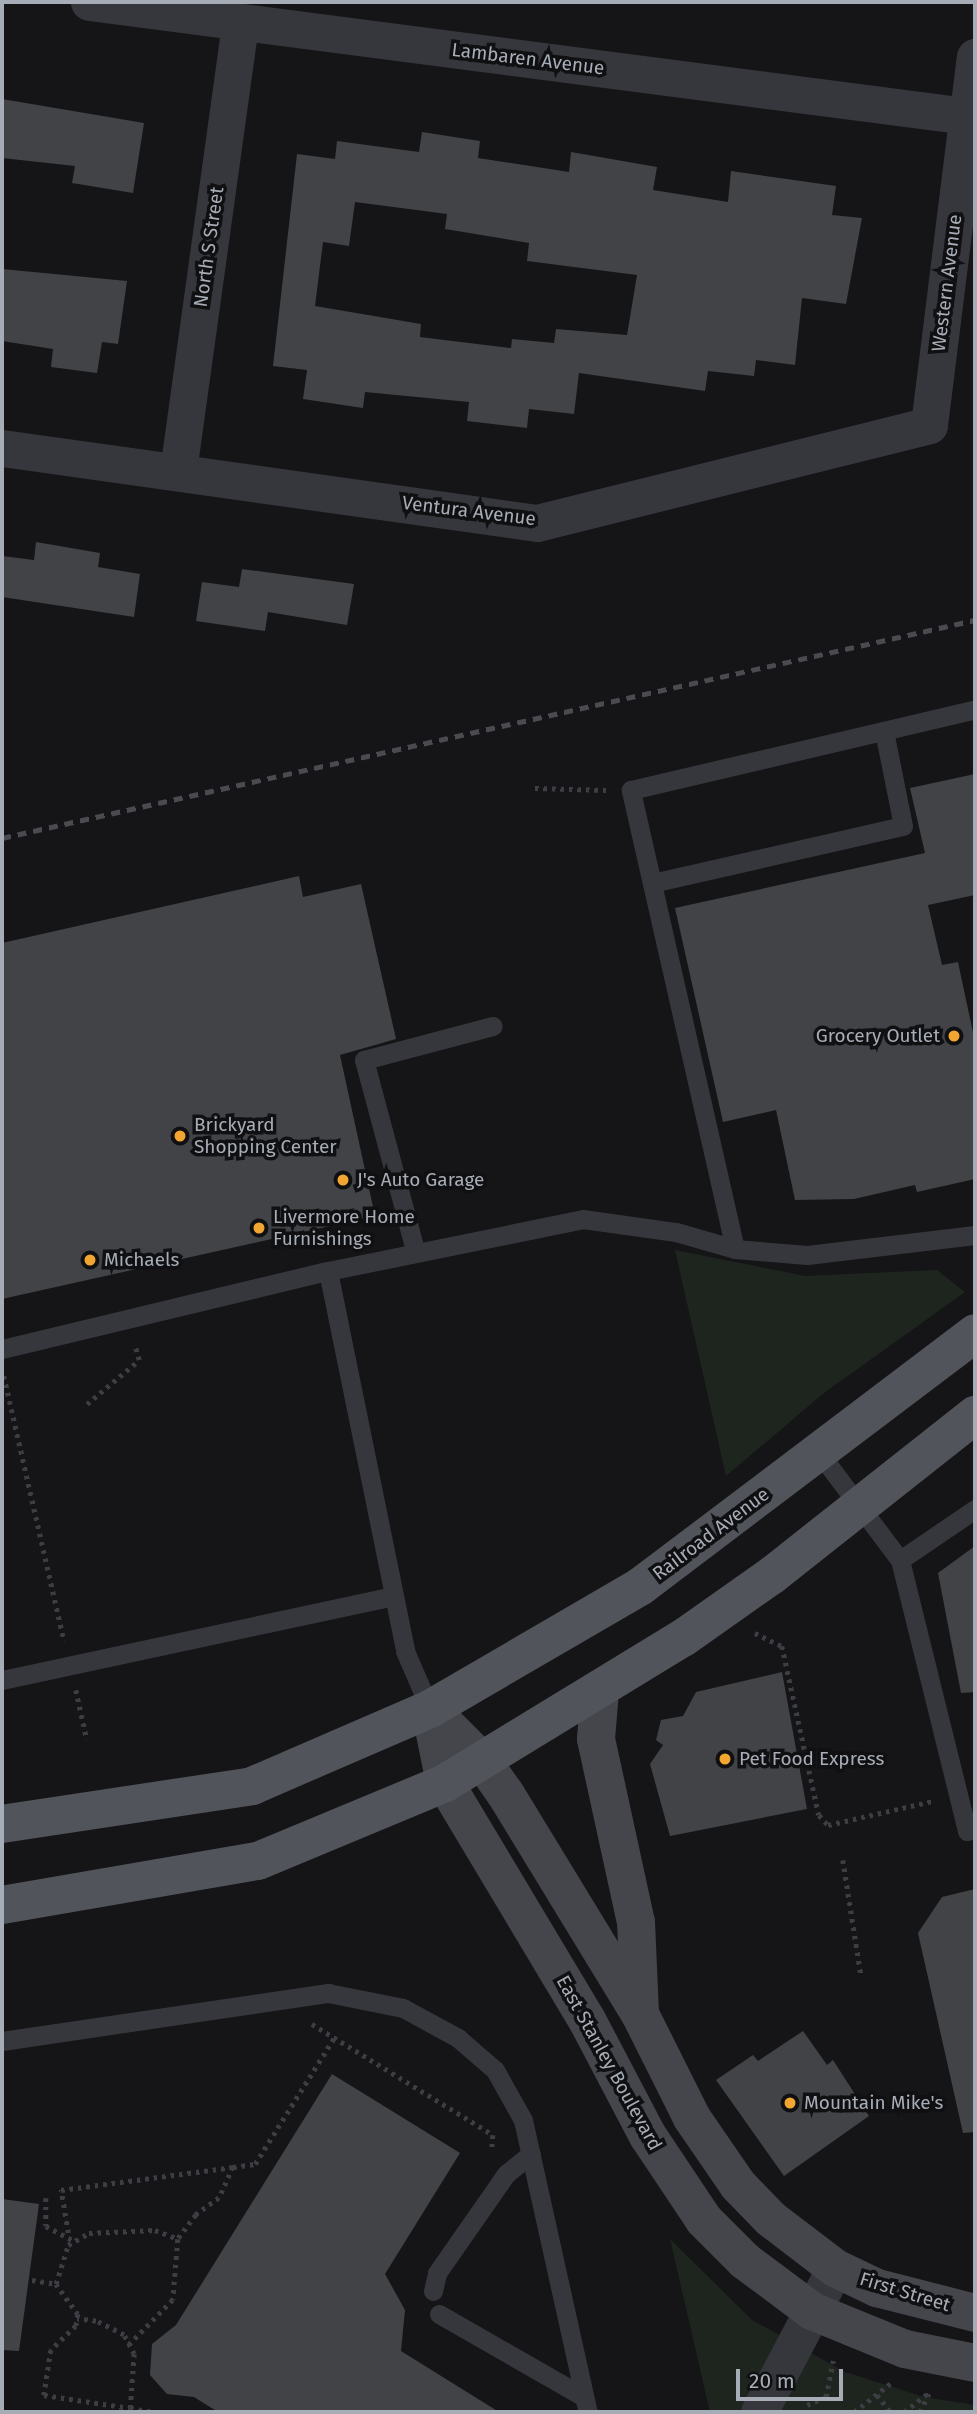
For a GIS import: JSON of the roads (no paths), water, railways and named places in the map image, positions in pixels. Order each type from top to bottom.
[{"type":"main road","name":"Railroad Avenue","points":[[430,1709],[641,1586],[817,1450],[975,1334]]},
{"type":"main road","points":[[2,1905],[258,1861],[445,1783],[600,1691],[771,1576],[857,1505],[975,1415]]},
{"type":"main road","points":[[600,1691],[596,1739],[636,1922],[640,2014]]},
{"type":"main road","points":[[2,1824],[252,1786],[430,1709],[483,1762],[640,2014],[692,2118],[738,2185],[771,2219],[835,2268]]},
{"type":"main road","name":"East Stanley Boulevard","points":[[430,1709],[445,1783],[675,2180],[745,2261],[812,2311]]},
{"type":"main road","name":"First Street","points":[[835,2268],[917,2301],[975,2313]]},
{"type":"main road","points":[[812,2311],[905,2349],[975,2363]]},
{"type":"street","name":"Lambaren Avenue","points":[[89,2],[967,116]]},
{"type":"street","name":"North S Street","points":[[178,471],[240,22]]},
{"type":"street","name":"Western Avenue","points":[[929,425],[975,57]]},
{"type":"street","name":"Ventura Avenue","points":[[2,448],[537,523],[929,425]]},
{"type":"street","points":[[759,2412],[835,2268]]},
{"type":"lane","points":[[735,1249],[631,790],[975,709]]},
{"type":"lane","points":[[652,883],[903,826],[884,731]]},
{"type":"lane","points":[[415,1250],[364,1060],[493,1026]]},
{"type":"lane","points":[[2,1349],[415,1250],[583,1219],[676,1232],[735,1249],[807,1255],[973,1239]]},
{"type":"lane","points":[[328,1271],[405,1651],[430,1709]]},
{"type":"lane","points":[[817,1450],[901,1560],[967,1831],[975,1829]]},
{"type":"lane","points":[[901,1560],[975,1509]]},
{"type":"lane","points":[[2,1679],[393,1596]]},
{"type":"lane","points":[[2,2041],[328,1993],[403,2008],[458,2038],[495,2070],[523,2120],[586,2405]]},
{"type":"lane","points":[[433,2291],[437,2273],[506,2174],[531,2154]]},
{"type":"lane","points":[[439,2314],[586,2405]]},
{"type":"railway","points":[[2,838],[975,620]]},
{"type":"place","name":"Grocery Outlet","points":[[954,1036]]},
{"type":"place","name":"Brickyard Shopping Center","points":[[180,1136]]},
{"type":"place","name":"J's Auto Garage","points":[[343,1180]]},
{"type":"place","name":"Livermore Home Furnishings","points":[[259,1228]]},
{"type":"place","name":"Michaels","points":[[90,1260]]},
{"type":"place","name":"Pet Food Express","points":[[725,1759]]},
{"type":"place","name":"Mountain Mike's","points":[[790,2103]]}]
